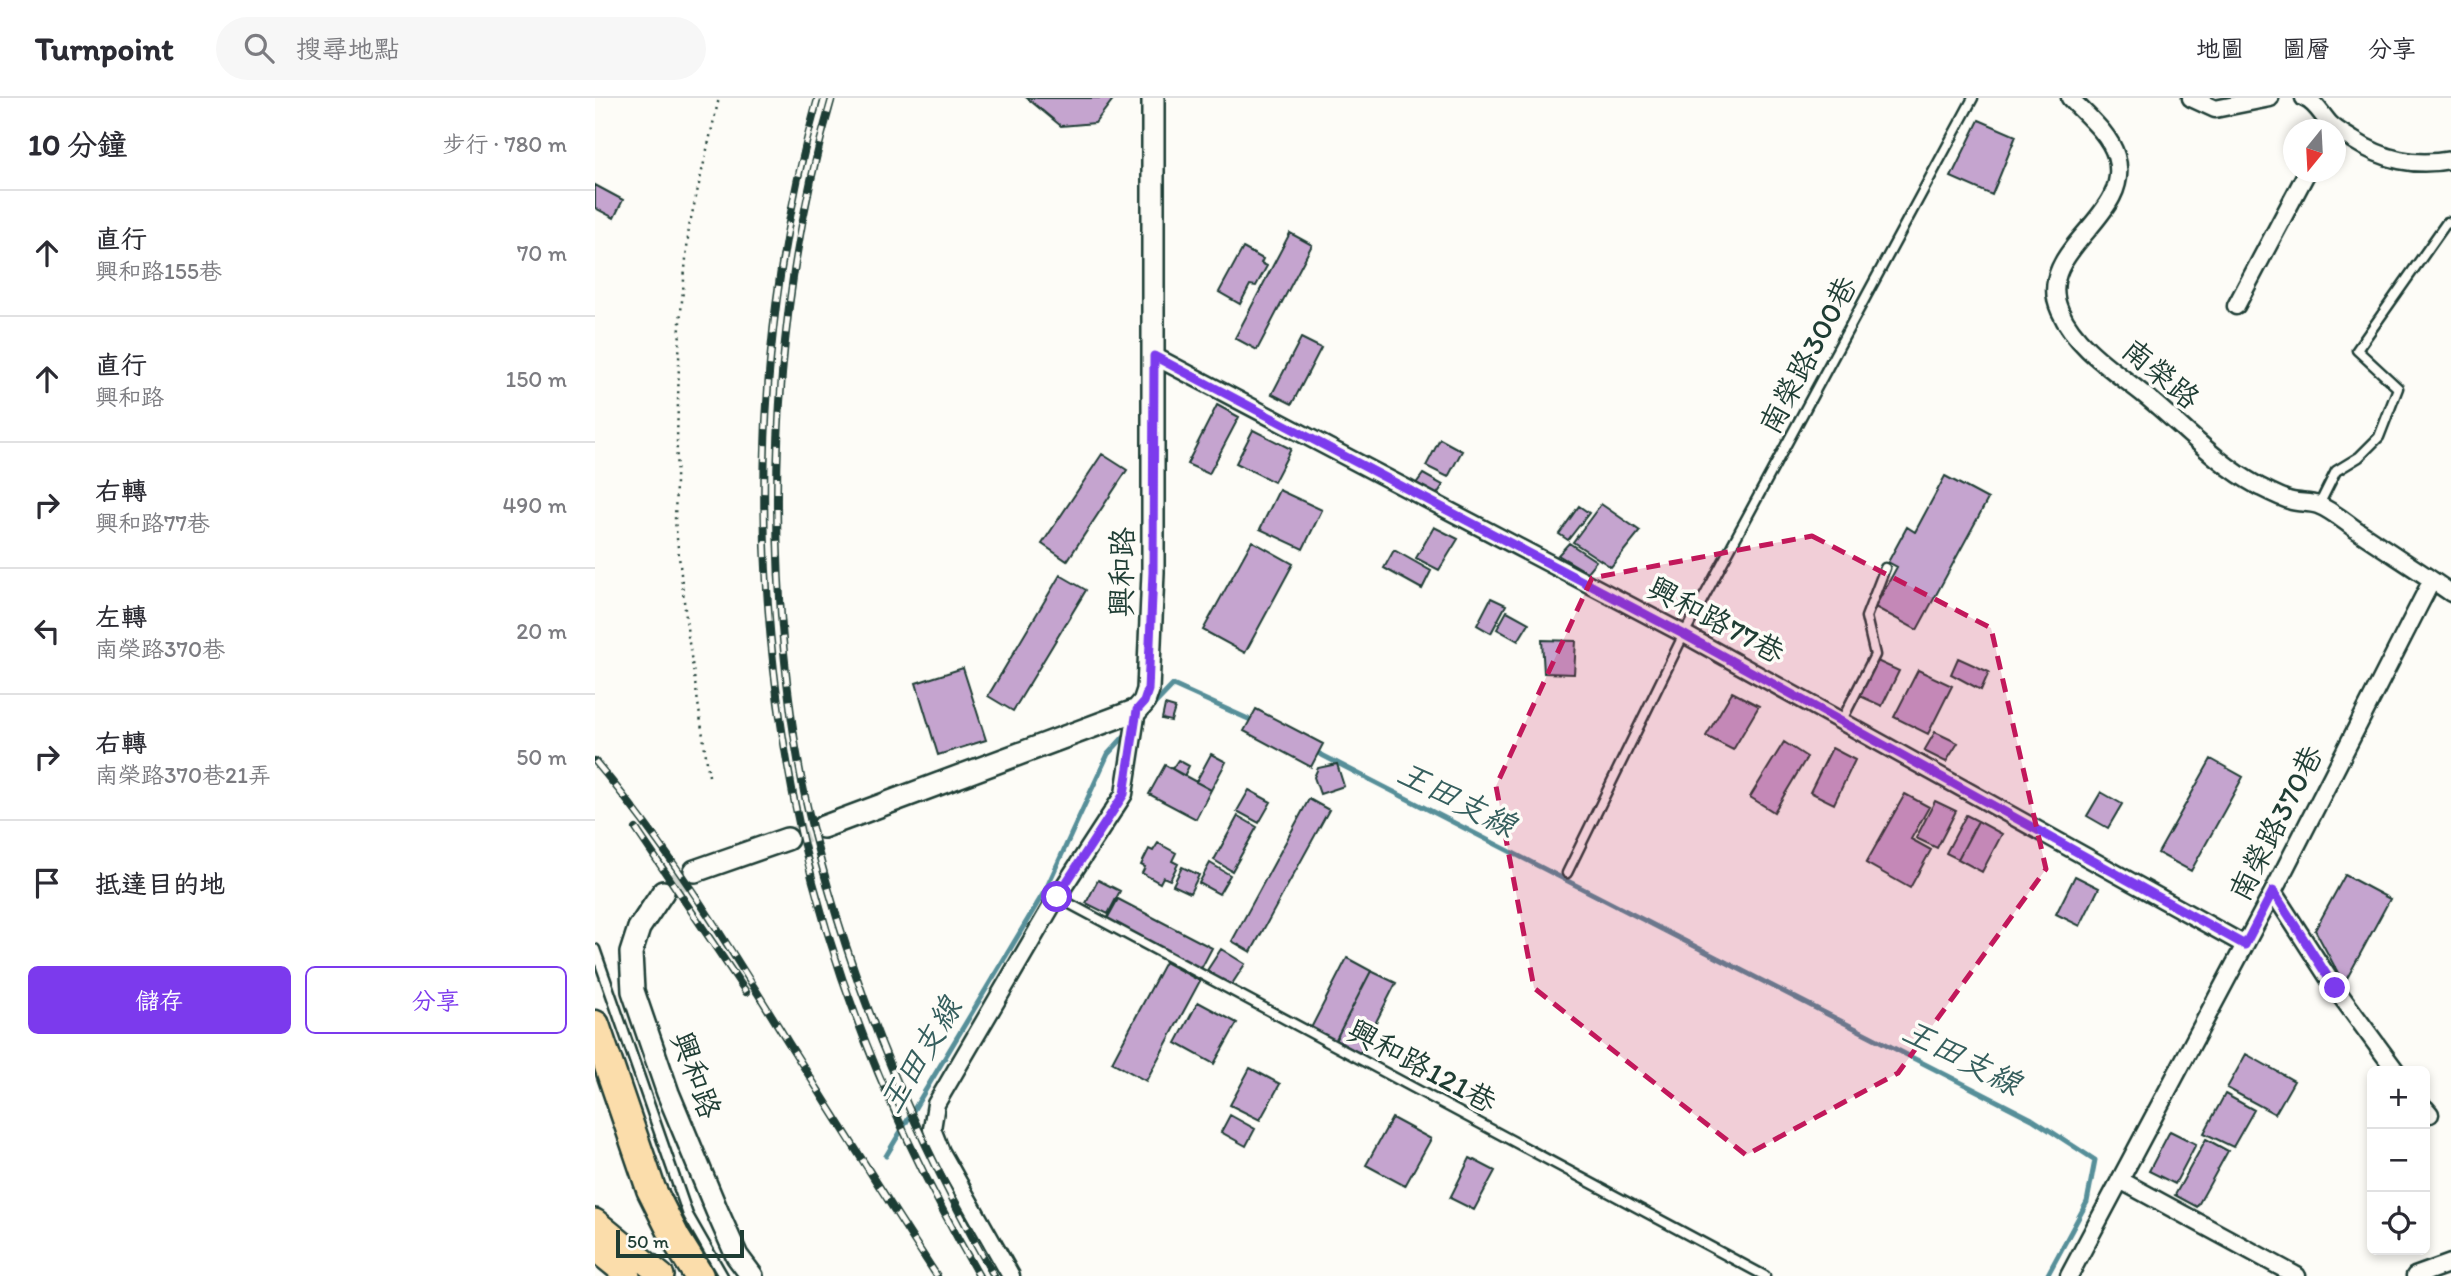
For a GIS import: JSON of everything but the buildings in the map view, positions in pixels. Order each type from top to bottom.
[{"type":"highway","points":[[595,1025],[651,1189],[676,1239],[699,1276]]},
{"type":"main road","points":[[595,1221],[662,1276]]},
{"type":"main road","points":[[595,1249],[628,1276]]},
{"type":"street","name":"興和路","points":[[1137,710],[1144,702],[1148,677],[1153,572],[1153,98]]},
{"type":"street","name":"南榮路","points":[[2070,98],[2103,133],[2116,155],[2120,178],[2106,208],[2066,257],[2057,283],[2059,310],[2075,337],[2168,413],[2215,458],[2258,486],[2291,501],[2319,505],[2451,593]]},
{"type":"street","points":[[2191,98],[2215,109],[2270,98]]},
{"type":"street","points":[[2304,98],[2311,100],[2325,119]]},
{"type":"street","points":[[2346,137],[2367,149],[2401,162],[2435,163],[2451,160]]},
{"type":"street","points":[[2236,306],[2302,182]]},
{"type":"street","name":"興和路77巷","points":[[1154,356],[1683,634],[2245,945]]},
{"type":"street","name":"南榮路370巷","points":[[2069,1276],[2245,945],[2432,580]]},
{"type":"street","points":[[823,827],[1137,710],[1124,794],[1057,897],[936,1104],[932,1129],[941,1152],[1011,1276]]},
{"type":"street","points":[[695,871],[787,839]]},
{"type":"street","points":[[2273,891],[2335,988],[2392,1066]]},
{"type":"street","name":"興和路","points":[[663,892],[639,928],[631,953],[633,991],[668,1093],[717,1211],[737,1256],[752,1276]]},
{"type":"street","points":[[2120,1180],[2297,1276]]},
{"type":"street","points":[[2415,1276],[2451,1263]]},
{"type":"lane","name":"南榮路300巷","points":[[1567,873],[1683,634],[1973,98]]},
{"type":"lane","points":[[2319,505],[2336,471],[2359,457],[2379,437],[2398,387],[2357,350],[2447,222],[2451,224]]},
{"type":"lane","points":[[1842,720],[1875,655],[1866,617],[1885,568]]},
{"type":"lane","name":"興和路121巷","points":[[1057,897],[1765,1276]]},
{"type":"lane","points":[[595,949],[688,1215],[723,1276]]},
{"type":"path","points":[[709,776],[688,636],[675,521],[680,322],[689,227],[719,98]]},
{"type":"highlighted area","points":[[1812,536],[1991,628],[2046,869],[1898,1073],[1746,1155],[1534,988],[1496,786],[1592,578]]},
{"type":"waterway","name":"王田支線","points":[[1150,709],[1173,685],[1255,722]]},
{"type":"waterway","name":"王田支線","points":[[886,1156],[1046,889],[1108,754],[1129,731]]},
{"type":"waterway","name":"王田支線","points":[[1314,751],[2032,1119],[2095,1160],[2087,1202],[2047,1276]]},
{"type":"tunnel","points":[[787,839],[823,827]]},
{"type":"tunnel","points":[[663,892],[695,871]]},
{"type":"railway","points":[[818,98],[796,188],[780,279],[769,372],[764,464],[765,557],[772,650],[784,742],[815,891],[852,1005],[897,1116],[979,1276]]},
{"type":"railway","points":[[832,98],[814,166],[789,303],[778,443],[779,582],[796,751],[823,871],[841,931],[884,1050],[935,1165],[994,1276]]},
{"type":"railway","points":[[595,761],[648,828],[697,898],[937,1276]]},
{"type":"railway","points":[[636,829],[746,992]]},
{"type":"route","points":[[1057,897],[1124,794],[1137,710],[1144,702],[1148,690],[1153,572],[1154,356],[1683,634],[2245,945],[2273,891],[2335,988]]}]
